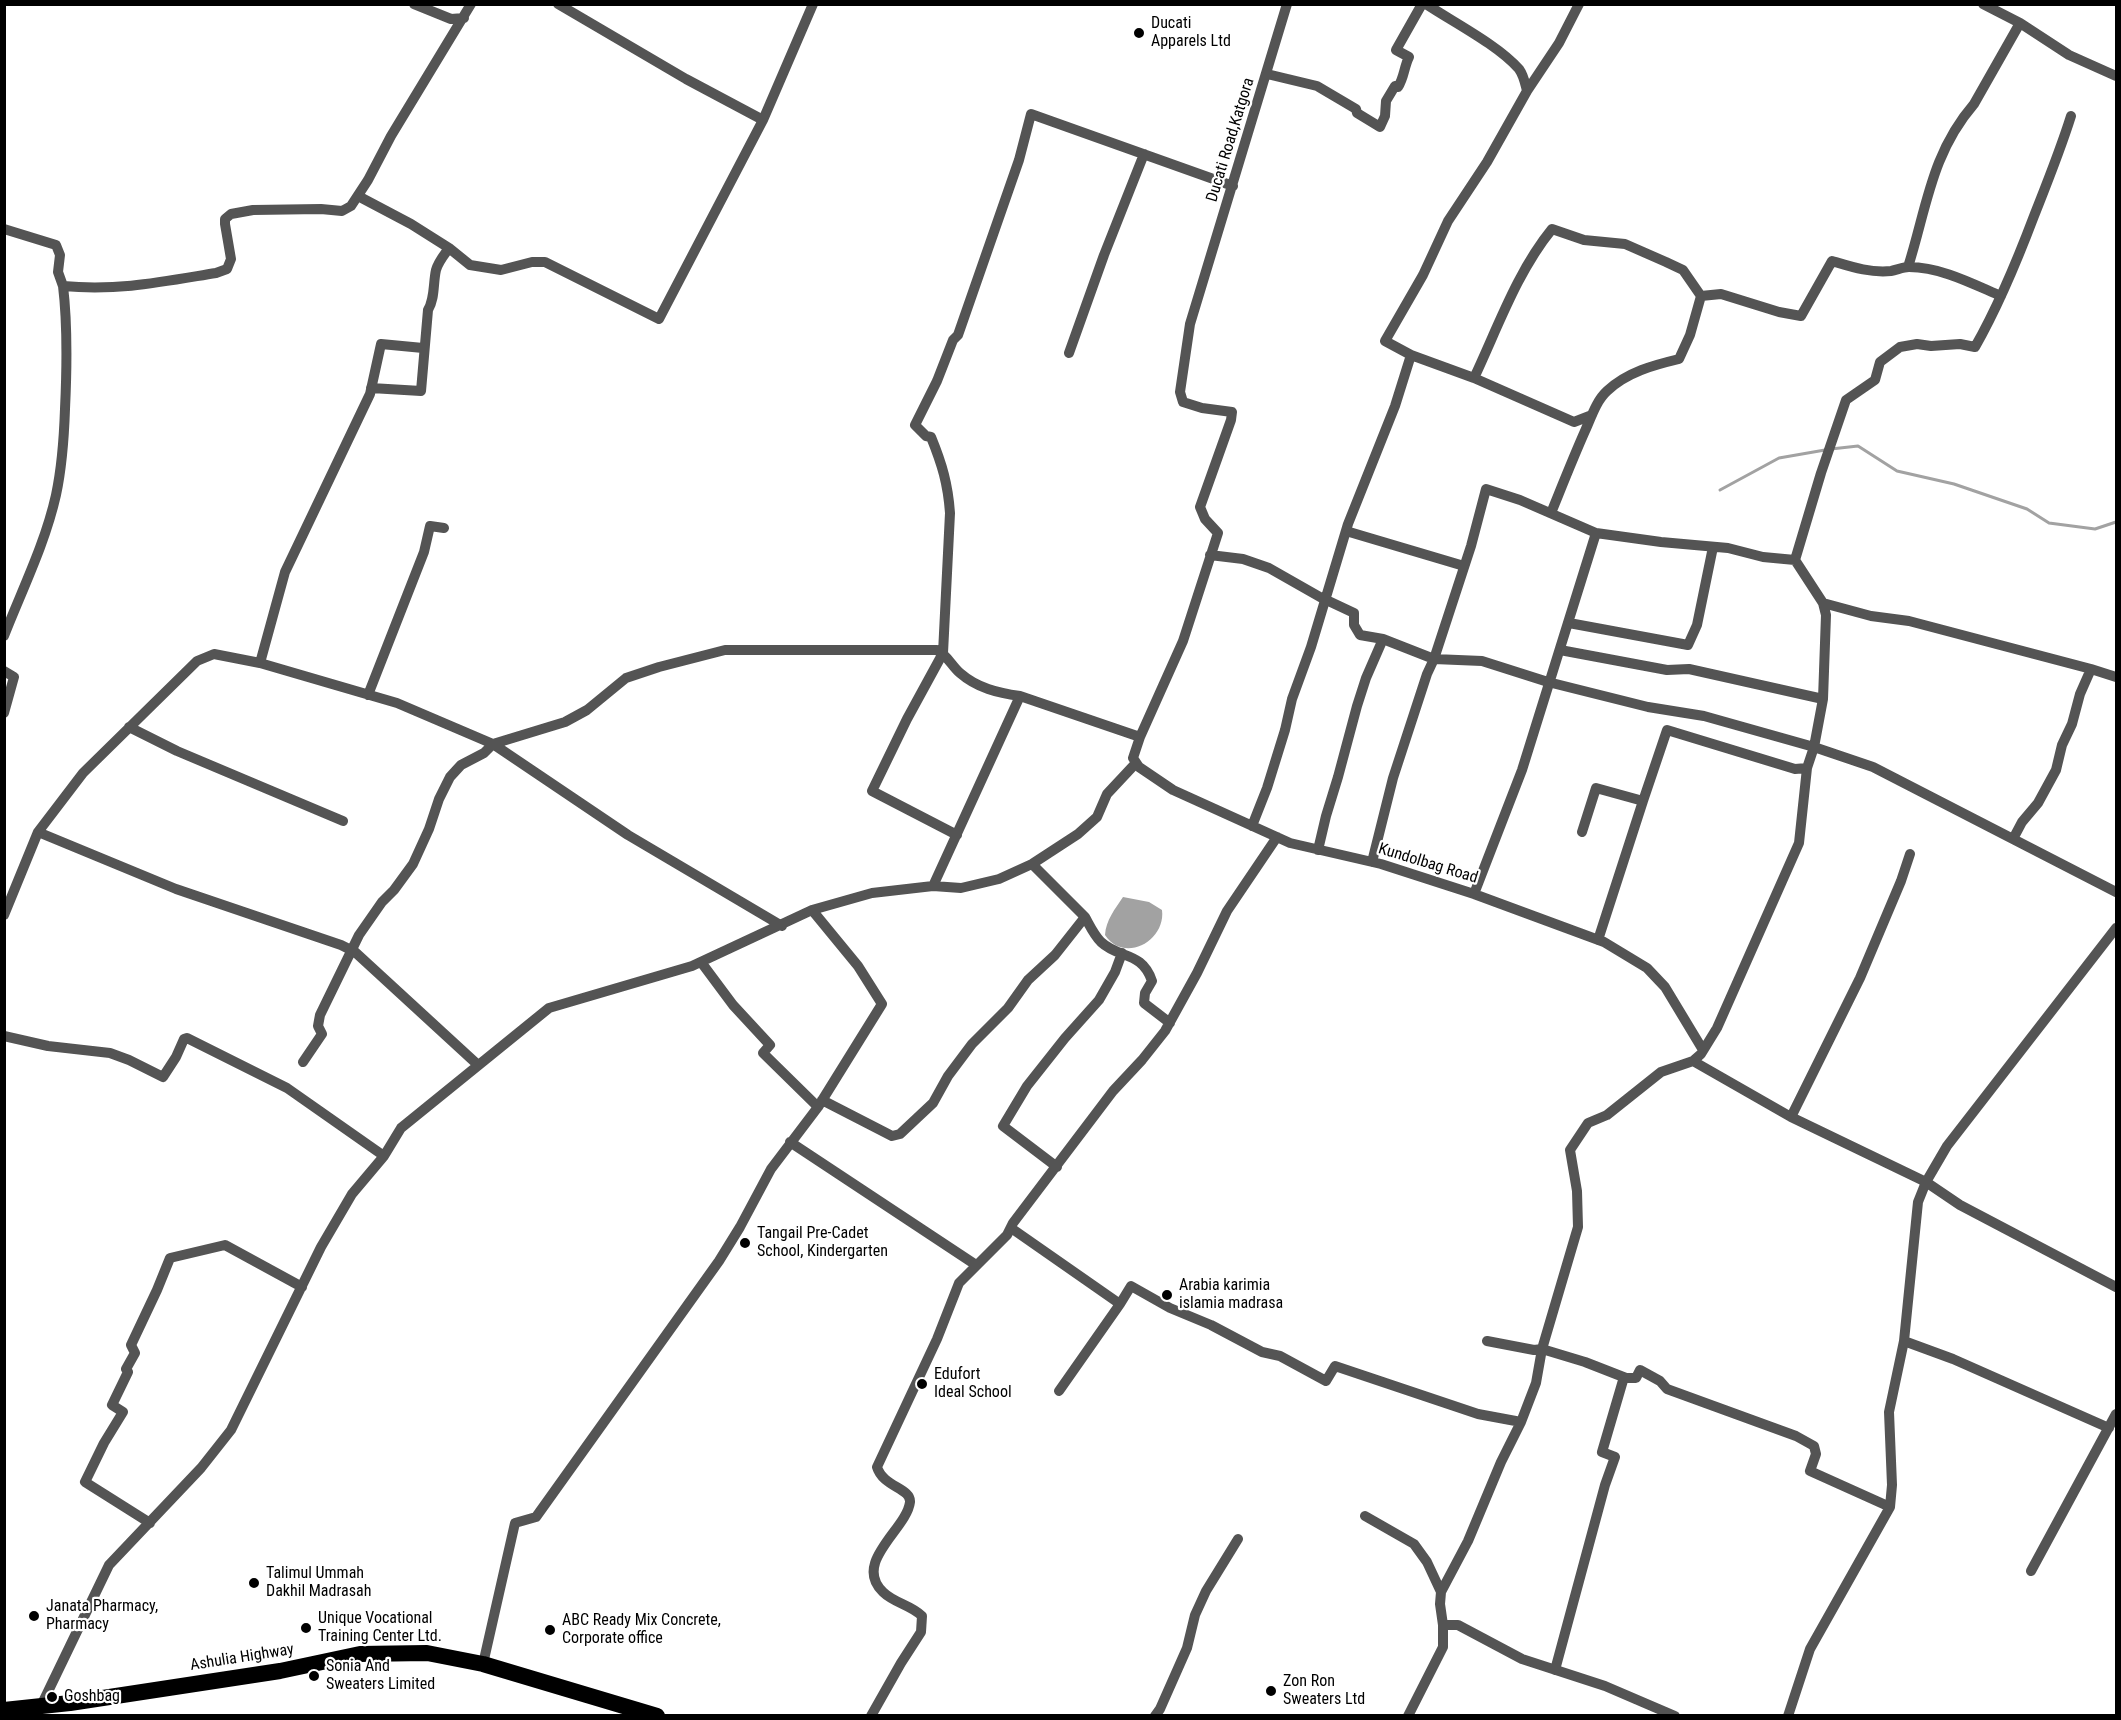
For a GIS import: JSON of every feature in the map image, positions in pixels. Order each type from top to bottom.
[{"type":"highway","name":"Ashulia Highway","points":[[4,1710],[40,1707],[280,1671],[360,1654],[427,1653],[483,1664],[657,1716]]},
{"type":"street","points":[[414,4],[451,19],[464,18]]},
{"type":"street","points":[[63,286],[138,287],[216,273],[227,269],[231,259],[225,219],[231,214],[253,210],[342,211],[351,206],[471,4]]},
{"type":"street","points":[[558,4],[686,79],[763,120]]},
{"type":"street","points":[[358,196],[411,224],[449,248],[470,265],[501,270],[532,262],[545,262],[659,319],[763,120],[813,4]]},
{"type":"street","name":"Ducati Road,Katgora","points":[[1210,555],[1218,533],[1205,519],[1200,507],[1232,412],[1202,408],[1183,402],[1180,392],[1190,324],[1287,4]]},
{"type":"street","points":[[1267,74],[1317,86],[1380,127],[1385,116],[1386,101],[1395,86],[1398,87],[1402,81],[1404,66],[1409,57],[1396,50],[1424,4],[1504,56],[1519,69],[1524,77],[1527,91]]},
{"type":"street","points":[[1579,4],[1559,43],[1527,91],[1487,162],[1448,221],[1423,275],[1385,341],[1411,355],[1474,378],[1574,422],[1592,415]]},
{"type":"street","points":[[1983,4],[2020,22],[2069,54],[2116,76]]},
{"type":"street","points":[[1908,267],[1933,175],[1943,150],[1974,104],[2020,22]]},
{"type":"street","points":[[957,835],[872,791],[907,719],[943,653],[950,513],[948,491],[945,471],[931,437],[926,436],[915,424],[937,381],[951,344],[958,334],[1019,160],[1031,114],[1233,186]]},
{"type":"street","points":[[1408,1716],[1443,1647],[1441,1592],[1468,1541],[1500,1462],[1521,1422],[1536,1383],[1542,1349],[1578,1227],[1570,1150],[1588,1123],[1607,1115],[1662,1072],[1693,1061],[1703,1050],[1717,1029],[1799,843],[1807,768],[1814,747],[1823,699],[1827,615],[1823,603],[1795,560],[1846,400],[1875,380],[1880,362],[1900,347],[1917,344],[1931,346],[1960,344],[1975,347],[2001,296],[2056,165],[2071,116]]},
{"type":"street","points":[[1069,353],[1104,255],[1144,154]]},
{"type":"street","points":[[4,229],[56,245],[60,255],[58,272],[63,286],[68,320],[63,448],[56,495],[40,548],[4,636]]},
{"type":"street","points":[[1474,378],[1520,278],[1537,248],[1552,229],[1584,240],[1625,244],[1666,262],[1683,270],[1701,296]]},
{"type":"street","points":[[371,388],[420,391],[428,310],[435,289],[436,270],[449,248]]},
{"type":"street","points":[[1701,296],[1721,294],[1801,316],[1832,261],[1869,272],[1892,271],[1908,267],[1951,275],[2001,296]]},
{"type":"street","points":[[1551,513],[1592,415],[1606,392],[1651,365],[1679,358],[1690,335],[1701,296]]},
{"type":"street","points":[[260,663],[285,572],[370,394],[381,344],[423,348]]},
{"type":"street","points":[[1252,826],[1267,788],[1292,699],[1311,647],[1346,531],[1395,406],[1411,355]]},
{"type":"street","points":[[1372,862],[1392,778],[1464,566],[1486,489],[1551,513],[1596,533],[1728,548],[1763,557],[1795,560]]},
{"type":"street","points":[[368,695],[420,563],[430,526],[444,528]]},
{"type":"street","points":[[1346,531],[1464,566]]},
{"type":"street","points":[[1474,894],[1522,770],[1596,533]]},
{"type":"street","points":[[1569,622],[1688,645],[1697,625],[1713,547]]},
{"type":"street","points":[[40,1707],[109,1565],[201,1468],[231,1430],[321,1246],[352,1194],[384,1156],[400,1128],[549,1008],[700,962],[782,926],[812,910],[872,893],[933,886],[961,888],[999,879],[1032,864],[1078,834],[1097,817],[1107,794],[1136,763],[1133,758],[1140,737],[1183,641],[1210,555],[1243,559],[1269,568],[1354,613],[1354,625],[1360,635],[1383,639],[1434,658],[1482,661],[1548,682],[1648,707],[1704,716],[1814,747],[1873,767],[2116,892]]},
{"type":"street","points":[[1823,603],[1871,616],[1909,621],[2116,677]]},
{"type":"street","points":[[1318,850],[1359,699],[1383,639]]},
{"type":"street","points":[[303,1062],[322,1034],[318,1026],[320,1015],[359,935],[413,864],[450,777],[461,765],[484,753],[493,744],[565,722],[587,710],[627,678],[725,650],[937,650],[943,653],[958,672],[991,692],[1020,696],[1140,737]]},
{"type":"street","points":[[1560,650],[1667,670],[1689,669],[1823,699]]},
{"type":"street","points":[[4,915],[38,832],[83,773],[197,661],[214,654],[260,663],[397,703],[493,744],[628,835],[782,926]]},
{"type":"street","points":[[2013,839],[2022,822],[2038,803],[2056,770],[2062,745],[2072,724],[2091,669]]},
{"type":"street","points":[[4,671],[14,677],[4,713]]},
{"type":"street","points":[[933,886],[1020,696]]},
{"type":"street","points":[[129,727],[177,751],[343,821]]},
{"type":"street","points":[[1598,940],[1666,730],[1795,769],[1807,768]]},
{"type":"street","name":"Kundolbag Road","points":[[1136,763],[1173,790],[1290,843],[1372,862],[1474,894],[1598,940],[1647,968],[1665,987],[1703,1050]]},
{"type":"street","points":[[1582,832],[1596,788],[1643,801]]},
{"type":"street","points":[[38,832],[176,889],[352,950],[478,1065]]},
{"type":"street","points":[[871,1716],[921,1632],[922,1616],[916,1610],[883,1592],[875,1581],[873,1570],[878,1556],[907,1511],[910,1501],[909,1495],[884,1481],[877,1467],[937,1339],[954,1292],[959,1283],[1007,1235],[1102,1105],[1142,1060],[1170,1023],[1227,911],[1277,837]]},
{"type":"street","points":[[1791,1117],[1860,978],[1910,854]]},
{"type":"street","points":[[1032,864],[1085,917],[1102,943],[1140,961],[1149,971],[1152,981],[1145,993],[1144,1003],[1170,1023]]},
{"type":"street","points":[[483,1664],[515,1523],[536,1517],[719,1261],[771,1169],[820,1104],[882,1004],[858,966],[812,910]]},
{"type":"street","points":[[700,962],[733,1005],[770,1045],[763,1053],[820,1104],[892,1136],[900,1134],[933,1103],[952,1070],[972,1044],[1008,1008],[1028,980],[1055,954],[1085,917]]},
{"type":"street","points":[[1788,1716],[1810,1649],[1890,1507],[1892,1485],[1889,1412],[1904,1341],[1918,1202],[1926,1182],[1947,1146],[2116,928]]},
{"type":"street","points":[[1057,1167],[1003,1126],[1027,1086],[1099,1000],[1115,972],[1122,953]]},
{"type":"street","points":[[4,1036],[48,1046],[110,1053],[163,1077],[184,1039],[187,1038],[287,1088],[384,1156]]},
{"type":"street","points":[[1693,1061],[1791,1117],[1926,1182],[1960,1205],[2116,1287]]},
{"type":"street","points":[[790,1142],[976,1265]]},
{"type":"street","points":[[1011,1228],[1120,1304]]},
{"type":"street","points":[[150,1523],[85,1482],[104,1443],[123,1412],[112,1405],[135,1353],[131,1345],[170,1258],[225,1245],[302,1287]]},
{"type":"street","points":[[1059,1391],[1131,1286],[1170,1308],[1211,1325],[1262,1352],[1281,1356],[1326,1381],[1335,1365],[1478,1414],[1521,1422]]},
{"type":"street","points":[[1487,1341],[1534,1350],[1542,1349],[1624,1377],[1635,1378],[1640,1370],[1660,1381],[1667,1389],[1796,1436],[1814,1446],[1816,1454],[1810,1471],[1890,1507]]},
{"type":"street","points":[[1904,1341],[1953,1359],[2109,1428]]},
{"type":"street","points":[[1555,1670],[1605,1485],[1615,1457],[1602,1452],[1624,1377]]},
{"type":"street","points":[[2031,1571],[2116,1414]]},
{"type":"street","points":[[1365,1515],[1414,1544],[1427,1562],[1441,1592]]},
{"type":"street","points":[[1155,1716],[1186,1648],[1199,1607],[1238,1539]]},
{"type":"street","points":[[1443,1625],[1458,1625],[1522,1659],[1605,1686],[1675,1716]]},
{"type":"shaded area","points":[[1123,897],[1149,902],[1162,910],[1161,921],[1151,939],[1132,948],[1122,948],[1113,944],[1105,935],[1109,920]]},
{"type":"waterway","points":[[1831,449],[1858,446],[1897,471],[1954,484],[2027,509],[2049,523],[2095,529],[2116,522]]},
{"type":"waterway","points":[[1720,490],[1779,458],[1825,450]]},
{"type":"place","name":"Ducati Apparels Ltd","points":[[1139,33]]},
{"type":"place","name":"Tangail Pre-Cadet School, Kindergarten","points":[[745,1243]]},
{"type":"place","name":"Arabia karimia islamia madrasa","points":[[1167,1295]]},
{"type":"place","name":"Edufort Ideal School","points":[[922,1384]]},
{"type":"place","name":"Talimul Ummah Dakhil Madrasah","points":[[254,1583]]},
{"type":"place","name":"Janata Pharmacy, Pharmacy","points":[[34,1616]]},
{"type":"place","name":"Unique Vocational Training Center Ltd.","points":[[306,1628]]},
{"type":"place","name":"ABC Ready Mix Concrete, Corporate office","points":[[550,1630]]},
{"type":"place","name":"Sonia And Sweaters Limited","points":[[314,1676]]},
{"type":"place","name":"Zon Ron Sweaters Ltd","points":[[1271,1691]]},
{"type":"place","name":"Goshbag","points":[[52,1697]]}]
